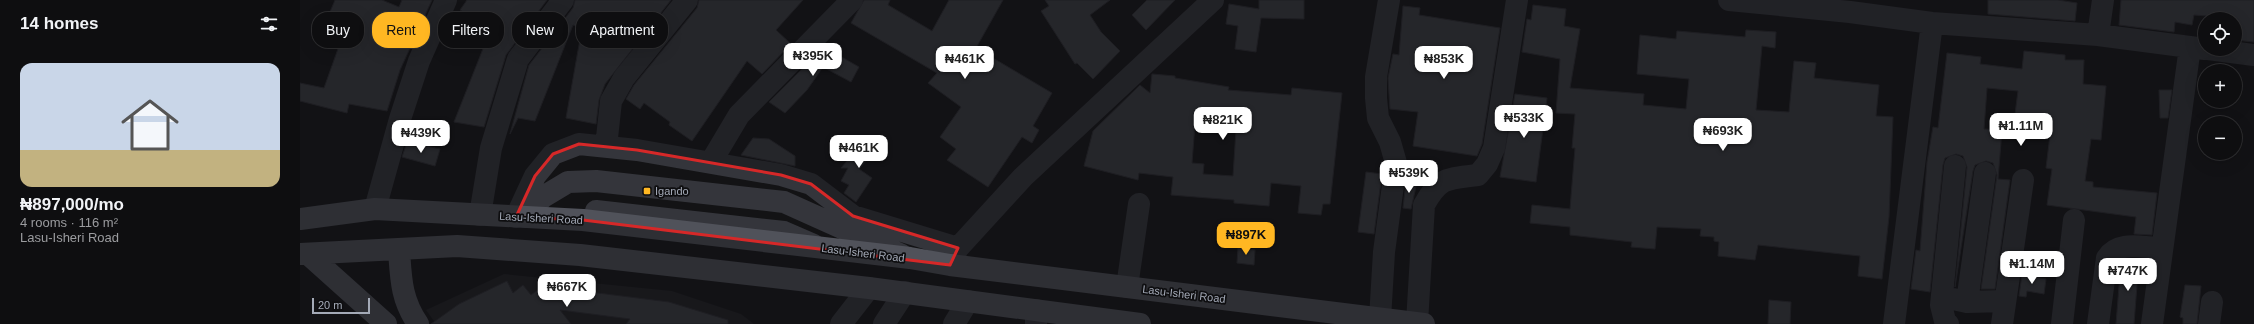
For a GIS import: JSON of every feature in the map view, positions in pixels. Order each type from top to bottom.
[{"type":"main road","name":"Lasu-Isheri Road","points":[[300,219],[375,209],[583,220],[910,258],[954,257],[1127,287],[1420,324]]},
{"type":"main road","points":[[304,254],[457,246],[580,255],[904,292],[968,301],[1036,317],[1140,324]]},
{"type":"main road","points":[[399,250],[401,290],[410,312],[418,324]]},
{"type":"main road","points":[[304,254],[386,324]]},
{"type":"street","points":[[375,209],[400,119],[419,61],[446,0]]},
{"type":"street","points":[[480,215],[491,148],[518,59],[563,0]]},
{"type":"street","points":[[606,147],[611,101],[624,78],[687,0]]},
{"type":"street","points":[[711,162],[739,115],[852,0]]},
{"type":"street","points":[[1380,319],[1384,252],[1396,163],[1390,142],[1378,118],[1376,98],[1376,77],[1389,0]]},
{"type":"street","points":[[1420,324],[1424,205],[1433,189],[1445,180],[1478,174],[1487,164],[1494,148],[1517,0]]},
{"type":"street","points":[[1729,0],[1851,6],[1932,23],[2098,35],[2198,48]]},
{"type":"street","points":[[2098,35],[2103,0]]},
{"type":"street","points":[[520,217],[535,176],[553,154],[579,144],[711,162],[781,175],[811,184],[853,216],[954,257],[1023,177],[1205,2]]},
{"type":"street","points":[[1894,324],[1932,23]]},
{"type":"street","points":[[2242,53],[2254,55]]},
{"type":"street","points":[[2152,324],[2162,248],[2199,56]]},
{"type":"street","points":[[1948,324],[1945,321],[1941,305],[1954,166]]},
{"type":"street","points":[[1967,302],[1985,173]]},
{"type":"street","points":[[2002,324],[2023,180]]},
{"type":"street","points":[[520,217],[543,196],[568,182],[596,181],[784,202],[910,258]]},
{"type":"street","points":[[1127,287],[1139,204]]},
{"type":"street","points":[[2062,324],[2074,220]]},
{"type":"street","points":[[2098,324],[2107,258],[2112,251],[2120,247],[2162,248]]},
{"type":"street","points":[[842,324],[869,288]]},
{"type":"street","points":[[884,324],[904,292]]},
{"type":"street","points":[[1942,296],[1967,302],[2005,301]]},
{"type":"street","points":[[954,324],[968,301]]},
{"type":"street","points":[[2209,324],[2212,302]]},
{"type":"highlighted area","points":[[579,144],[637,150],[781,175],[811,184],[853,216],[958,248],[950,265],[583,220],[516,217],[535,176],[553,154]]},
{"type":"shaded area","points":[[504,274],[672,291],[741,314],[754,324],[436,324],[426,310]]},
{"type":"building","points":[[335,0],[382,0],[399,7],[402,0],[432,0],[427,12],[372,12],[372,48],[410,48],[400,70],[387,111],[349,104],[347,113],[300,101],[300,83],[324,88],[338,48],[364,48],[364,12],[330,12]]},
{"type":"building","points":[[467,0],[547,0],[538,12],[512,12],[512,47],[506,55],[484,127],[454,122],[483,48],[504,48],[504,12],[463,12],[460,10]]},
{"type":"building","points":[[575,0],[671,0],[662,12],[576,12],[576,26],[573,25],[568,38],[568,14],[573,8]]},
{"type":"building","points":[[699,0],[803,0],[776,30],[791,44],[762,74],[747,61],[692,141],[669,125],[670,122],[644,103],[640,109],[626,99],[634,85],[664,48],[668,48],[668,43],[697,8]]},
{"type":"building","points":[[864,0],[890,0],[888,5],[932,31],[949,0],[1003,0],[976,48],[1052,93],[1033,126],[1039,130],[1032,143],[1022,137],[988,187],[947,160],[956,149],[940,137],[961,107],[928,83],[937,73],[851,23]]},
{"type":"building","points":[[1045,0],[1110,0],[1090,15],[1101,32],[1120,51],[1093,79],[1077,63],[1075,64],[1041,11],[1049,6]]},
{"type":"building","points":[[1147,0],[1175,0],[1146,30],[1132,15]]},
{"type":"building","points":[[1259,0],[1304,0],[1304,19],[1261,18],[1256,52],[1235,49],[1238,26],[1226,24],[1229,4],[1259,9]]},
{"type":"building","points":[[1988,0],[2058,0],[2077,3],[2075,21],[1988,14]]},
{"type":"building","points":[[2121,0],[2254,0],[2254,42],[2242,41],[2242,12],[2198,12],[2198,15],[2194,15],[2192,25],[2175,22],[2174,32],[2119,25]]},
{"type":"building","points":[[1533,5],[1566,9],[1564,26],[1580,29],[1570,88],[1644,94],[1643,105],[1686,109],[1689,79],[1637,74],[1640,35],[1676,39],[1677,31],[1745,37],[1746,30],[1776,32],[1775,48],[1762,46],[1756,110],[1789,112],[1794,61],[1816,63],[1814,78],[1879,85],[1876,116],[1893,117],[1889,217],[1882,279],[1858,276],[1860,256],[1758,245],[1755,260],[1718,256],[1719,242],[1714,241],[1714,237],[1700,236],[1701,229],[1657,227],[1655,249],[1631,247],[1632,242],[1570,235],[1570,227],[1530,223],[1532,205],[1570,209],[1575,148],[1572,148],[1575,114],[1556,113],[1560,59],[1522,52],[1527,19],[1531,20]]},
{"type":"building","points":[[1403,6],[1420,8],[1419,15],[1500,28],[1482,144],[1477,156],[1413,146],[1418,112],[1390,109],[1388,78],[1393,54],[1399,55]]},
{"type":"building","points":[[824,47],[859,67],[851,82],[823,67],[807,90],[785,113],[769,102]]},
{"type":"building","points":[[542,48],[564,48],[535,121],[518,118],[510,134],[529,65]]},
{"type":"building","points":[[578,48],[633,48],[605,84],[599,100],[596,124],[566,118]]},
{"type":"building","points":[[2024,51],[2065,55],[2065,60],[2084,60],[2083,84],[2106,86],[2101,140],[2091,139],[2085,181],[2093,182],[2093,187],[2157,193],[2152,235],[2134,234],[2136,217],[2047,205],[2052,169],[2046,168],[2051,127],[2014,122],[2018,91],[1987,88],[1984,129],[2002,130],[1998,179],[2010,180],[1995,289],[1981,289],[1997,175],[1993,163],[1986,161],[1975,165],[1973,171],[1955,287],[1967,167],[1963,156],[1956,154],[1945,158],[1943,165],[1930,292],[1911,289],[1916,250],[1920,251],[1927,162],[1933,127],[1938,128],[1947,53],[1981,57],[1980,64],[2022,69]]},
{"type":"building","points":[[1152,74],[1175,76],[1175,78],[1229,87],[1228,90],[1291,95],[1292,88],[1342,93],[1330,204],[1323,204],[1321,215],[1298,213],[1301,186],[1271,183],[1269,206],[1234,203],[1234,200],[1171,195],[1173,177],[1139,173],[1138,180],[1084,166],[1093,131],[1140,85],[1150,93]],"holes":[[[1196,111],[1235,118],[1234,130],[1236,130],[1233,176],[1203,174],[1204,164],[1192,163]]]},
{"type":"building","points":[[2159,90],[2172,90],[2168,118],[2160,118]]},
{"type":"building","points":[[1515,94],[1547,98],[1536,182],[1500,177]]},
{"type":"building","points":[[869,135],[881,144],[859,169],[872,178],[856,202],[844,193],[849,185],[841,181],[848,168],[841,168]]},
{"type":"building","points":[[753,138],[769,139],[795,156],[795,166],[741,155]]},
{"type":"building","points":[[407,142],[440,149],[435,166],[402,157]]},
{"type":"building","points":[[1366,172],[1382,174],[1374,234],[1358,232]]},
{"type":"building","points":[[1406,181],[1417,182],[1411,209],[1403,208]]},
{"type":"building","points":[[1238,248],[1255,250],[1254,265],[1237,263]]},
{"type":"building","points":[[2127,259],[2139,259],[2134,324],[2116,324],[2121,261]]},
{"type":"building","points":[[2022,275],[2046,279],[2044,294],[2027,291],[2026,297],[2019,296]]},
{"type":"building","points":[[507,281],[513,293],[523,285],[531,295],[543,286],[669,302],[728,320],[728,324],[626,324],[630,319],[560,310],[571,324],[431,324],[459,304]]},
{"type":"building","points":[[2185,285],[2201,286],[2197,324],[2183,324],[2183,318],[2180,317]]},
{"type":"building","points":[[1769,300],[1791,302],[1790,324],[1768,324]]},
{"type":"place","name":"Igando","points":[[647,191]]}]
